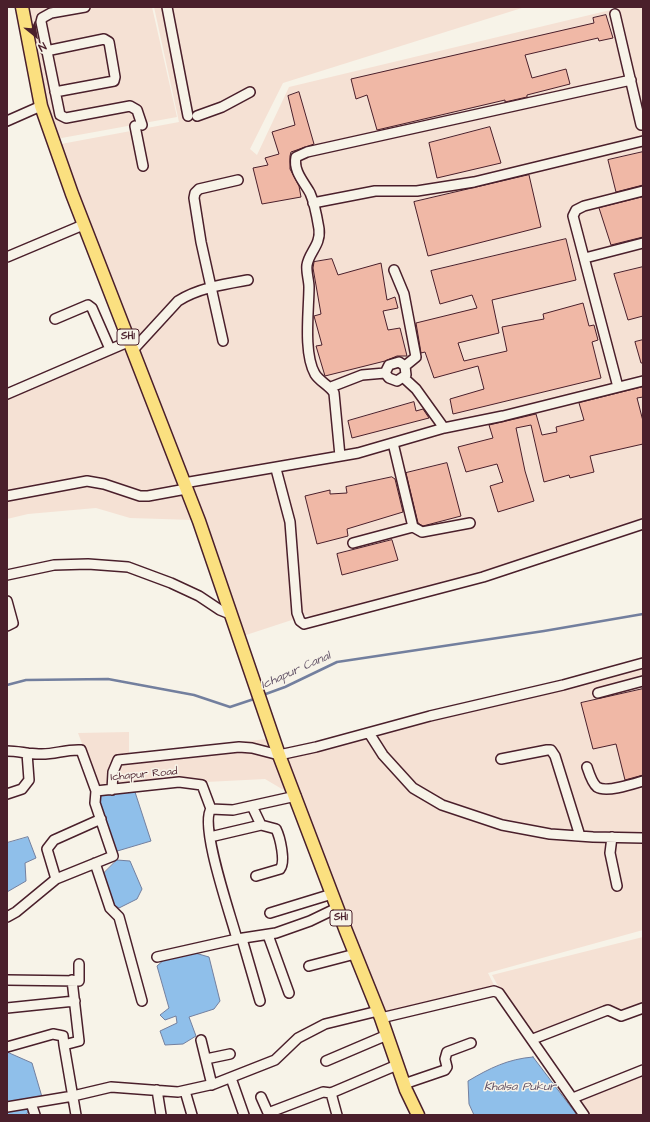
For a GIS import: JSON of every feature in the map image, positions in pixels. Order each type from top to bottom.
[{"type":"main road","name":"SH1","points":[[22,7],[41,106],[83,225],[185,486],[279,755],[296,796],[337,908],[380,1015],[404,1084],[418,1115]]},
{"type":"street","points":[[85,7],[51,13],[42,18],[41,28],[62,118],[130,106],[137,110],[143,166]]},
{"type":"street","points":[[167,7],[193,116],[228,104],[250,92]]},
{"type":"street","points":[[615,14],[642,125]]},
{"type":"street","points":[[46,51],[104,38],[109,42],[115,77],[114,81],[55,92]]},
{"type":"street","points":[[340,456],[336,398],[331,387],[316,375],[312,367],[308,339],[307,324],[309,285],[307,268],[308,261],[317,245],[319,230],[313,203],[299,176],[295,160],[298,155],[631,80]]},
{"type":"street","points":[[7,121],[41,106]]},
{"type":"street","points":[[313,203],[375,191],[417,191],[474,182],[643,141]]},
{"type":"street","points":[[223,341],[201,242],[194,198],[195,193],[199,189],[238,180]]},
{"type":"street","points":[[618,388],[573,216],[576,210],[584,206],[643,191]]},
{"type":"street","points":[[7,257],[83,225]]},
{"type":"street","points":[[585,258],[643,243]]},
{"type":"street","points":[[394,270],[404,294],[416,357],[405,366]]},
{"type":"street","points":[[7,394],[110,349],[131,345],[178,301],[186,296],[211,288],[248,280]]},
{"type":"street","points":[[55,319],[88,305],[92,308],[110,349]]},
{"type":"street","points":[[385,373],[389,365],[399,362],[405,366],[406,375],[404,378]]},
{"type":"street","points":[[331,387],[362,375],[385,373],[393,381],[404,378]]},
{"type":"street","points":[[404,378],[416,389],[444,428]]},
{"type":"street","points":[[7,496],[87,481],[104,484],[133,494],[144,496],[185,486],[358,453],[444,428],[503,416],[643,382]]},
{"type":"street","points":[[393,443],[413,527]]},
{"type":"street","points":[[276,469],[290,522],[297,613],[300,621],[304,624],[482,577],[643,524]]},
{"type":"street","points":[[353,543],[413,527],[422,532],[470,523]]},
{"type":"street","points":[[7,575],[54,565],[88,564],[128,567],[172,583],[199,596],[220,610],[230,614]]},
{"type":"street","points":[[7,601],[13,623],[7,626]]},
{"type":"street","points":[[112,790],[112,772],[118,760],[239,747],[252,748],[279,755],[316,747],[643,664]]},
{"type":"street","points":[[598,693],[643,680]]},
{"type":"street","points":[[369,733],[383,755],[414,788],[442,805],[502,825],[550,834],[643,838]]},
{"type":"street","points":[[7,751],[41,755],[68,749],[81,750],[96,791],[95,803],[113,856],[56,879],[16,912],[7,917]]},
{"type":"street","points":[[501,760],[551,750],[556,756],[580,836]]},
{"type":"street","points":[[7,794],[22,789],[29,780],[27,753]]},
{"type":"street","points":[[587,767],[596,786],[601,788],[616,788],[643,781]]},
{"type":"street","name":"Ichapur Road","points":[[96,791],[179,782],[202,785],[211,809]]},
{"type":"street","points":[[260,1001],[213,858],[207,819],[211,809],[234,810],[296,796]]},
{"type":"street","points":[[252,806],[261,825]]},
{"type":"street","points":[[56,879],[47,849],[50,843],[101,819]]},
{"type":"street","points":[[210,837],[261,825],[276,828],[280,839],[283,863],[280,869],[256,876]]},
{"type":"street","points":[[612,837],[610,853],[617,886]]},
{"type":"street","points":[[95,863],[110,908],[119,917],[142,1001]]},
{"type":"street","points":[[270,913],[332,894]]},
{"type":"street","points":[[157,957],[239,939],[268,935],[310,921],[337,908]]},
{"type":"street","points":[[268,935],[289,993]]},
{"type":"street","points":[[309,966],[355,954]]},
{"type":"street","points":[[7,980],[78,981],[79,964]]},
{"type":"street","points":[[64,1045],[79,1041],[72,980]]},
{"type":"street","points":[[7,1107],[73,1096],[111,1087],[178,1092],[212,1085],[275,1060],[298,1038],[326,1024],[380,1015],[494,991],[502,995],[584,1115]]},
{"type":"street","points":[[7,1008],[75,1001]]},
{"type":"street","points":[[533,1039],[608,1010],[621,1016],[643,1008]]},
{"type":"street","points":[[7,1047],[53,1034],[63,1036],[76,1115]]},
{"type":"street","points":[[326,1061],[387,1035]]},
{"type":"street","points":[[201,1040],[212,1085]]},
{"type":"street","points":[[404,1084],[445,1070],[447,1067],[445,1059],[447,1052],[471,1043]]},
{"type":"street","points":[[206,1059],[230,1054]]},
{"type":"street","points":[[261,1097],[268,1114],[323,1092],[330,1093],[397,1065]]},
{"type":"street","points":[[573,1098],[643,1070]]},
{"type":"street","points":[[231,1078],[244,1115]]},
{"type":"street","points":[[157,1090],[161,1115]]},
{"type":"street","points":[[185,1091],[192,1115]]},
{"type":"street","points":[[330,1093],[338,1115]]},
{"type":"street","points":[[31,1103],[35,1115]]},
{"type":"shaded area","points":[[27,7],[152,7],[177,117],[56,139],[45,106]]},
{"type":"shaded area","points":[[154,7],[525,7],[283,83],[250,149],[257,155],[289,87],[623,7],[643,7],[643,523],[476,578],[317,619],[307,615],[243,636],[85,221],[61,144],[179,122]]},
{"type":"shaded area","points":[[128,345],[194,520],[130,518],[96,508],[28,514],[7,519],[7,397]]},
{"type":"shaded area","points":[[643,666],[643,930],[488,973],[495,987],[381,1017],[280,750],[318,751]]},
{"type":"shaded area","points":[[129,732],[129,754],[267,739],[287,792],[265,779],[206,782],[184,778],[99,788],[78,733]]},
{"type":"shaded area","points":[[643,937],[643,1007],[622,1014],[610,1006],[535,1036],[504,997],[492,975]]},
{"type":"shaded area","points":[[643,1073],[643,1115],[588,1115],[578,1101]]},
{"type":"water","points":[[135,792],[151,841],[114,852],[99,803],[101,796]]},
{"type":"water","points":[[28,837],[36,858],[25,863],[26,881],[7,892],[7,843]]},
{"type":"water","points":[[117,860],[130,861],[142,889],[137,899],[119,908],[115,906],[109,898],[105,889],[103,874]]},
{"type":"water","points":[[195,953],[209,957],[220,1001],[214,1009],[189,1017],[196,1036],[183,1044],[165,1045],[160,1031],[177,1023],[176,1016],[165,1020],[160,1015],[169,1008],[157,966],[165,959]]},
{"type":"water","points":[[7,1052],[32,1063],[42,1097],[33,1104],[26,1115],[7,1115]]},
{"type":"water","name":"Khalsa Pukur","points":[[533,1057],[577,1115],[474,1115],[469,1104],[468,1081],[507,1062]]},
{"type":"building","points":[[606,15],[613,38],[599,41],[598,38],[525,55],[532,78],[566,69],[570,84],[527,95],[527,97],[505,102],[505,100],[377,130],[367,95],[356,99],[351,79],[594,23],[593,18]]},
{"type":"building","points":[[299,92],[314,144],[291,152],[290,156],[290,169],[299,186],[301,197],[262,204],[253,168],[268,165],[265,158],[279,154],[272,132],[295,125],[288,96]]},
{"type":"building","points":[[490,127],[501,163],[437,178],[429,143]]},
{"type":"building","points":[[643,152],[643,185],[616,192],[608,160]]},
{"type":"building","points":[[529,175],[541,227],[428,256],[414,202]]},
{"type":"building","points":[[643,197],[643,237],[611,245],[599,208]]},
{"type":"building","points":[[566,239],[576,280],[492,300],[499,333],[458,343],[464,361],[507,351],[502,327],[544,319],[543,314],[583,303],[589,326],[594,325],[598,340],[592,342],[601,378],[453,414],[450,399],[484,389],[478,366],[434,378],[425,352],[421,353],[416,323],[477,308],[472,295],[440,304],[431,271]]},
{"type":"building","points":[[332,259],[338,275],[381,263],[387,300],[395,297],[398,308],[383,311],[388,330],[400,328],[407,356],[397,356],[385,361],[325,376],[316,346],[322,345],[314,316],[321,314],[313,268],[314,262]]},
{"type":"building","points":[[643,267],[643,316],[628,320],[614,274]]},
{"type":"building","points":[[643,340],[643,363],[641,363],[635,342]]},
{"type":"building","points":[[643,387],[643,397],[637,398],[643,421],[643,444],[590,456],[594,472],[570,478],[569,475],[544,482],[531,425],[516,428],[525,471],[534,501],[498,512],[490,486],[503,482],[497,464],[466,472],[458,447],[493,438],[489,425],[536,414],[542,435],[557,432],[556,427],[584,420],[579,403]]},
{"type":"building","points":[[414,402],[416,411],[423,409],[429,418],[352,438],[348,421]]},
{"type":"building","points":[[447,463],[461,516],[423,526],[418,523],[406,473]]},
{"type":"building","points":[[392,477],[395,479],[403,512],[347,529],[348,536],[317,544],[305,496],[330,490],[330,494],[347,493],[346,487]]},
{"type":"building","points":[[392,540],[398,560],[342,575],[337,554]]},
{"type":"building","points":[[643,689],[643,775],[625,780],[616,744],[593,749],[581,703]]},
{"type":"waterway","name":"Ichapur Canal","points":[[263,695],[285,687],[337,662],[544,631],[643,614]]},
{"type":"waterway","name":"Ichapur Canal","points":[[7,685],[26,680],[108,679],[194,695],[230,707],[257,698]]}]
